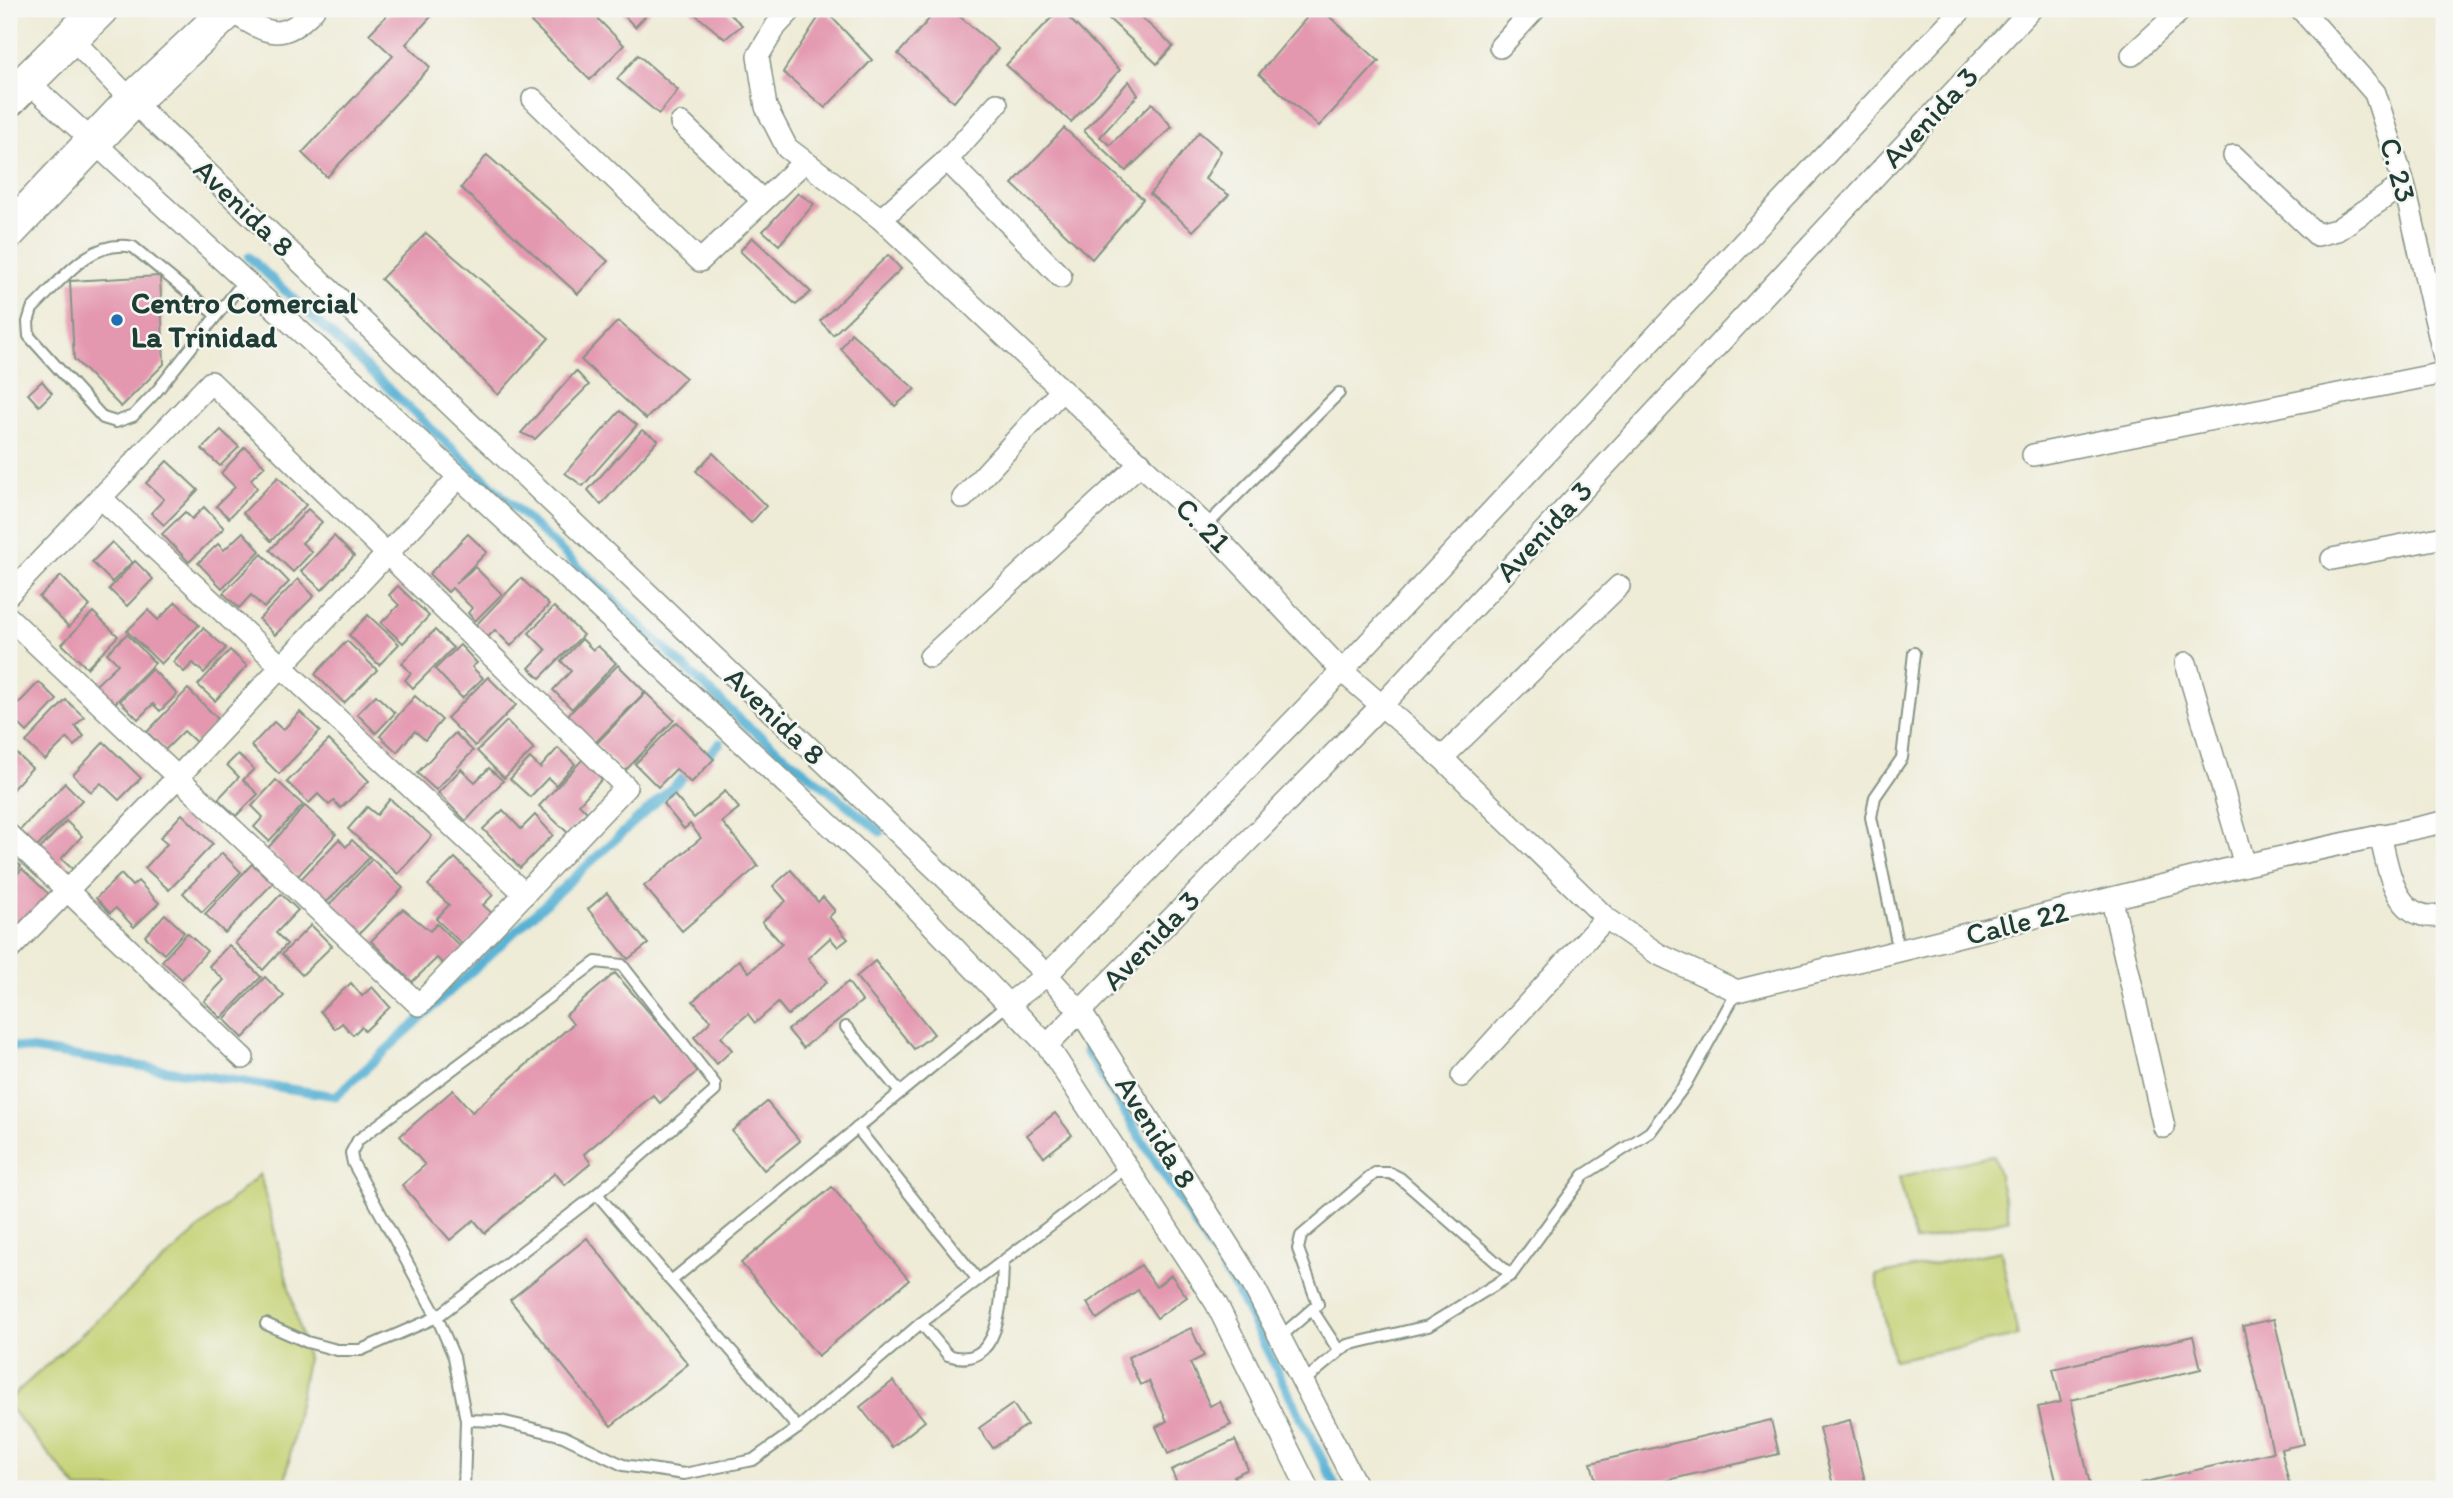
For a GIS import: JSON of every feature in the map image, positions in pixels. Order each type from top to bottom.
[{"type":"main road","points":[[18,90],[100,9]]},
{"type":"main road","points":[[9,231],[132,102],[229,9]]},
{"type":"street","points":[[229,9],[266,33],[288,32],[314,9]]},
{"type":"street","name":"C. 21","points":[[792,9],[776,26],[758,56],[766,107],[787,148],[803,163],[881,219],[1141,463],[1206,526],[1342,671],[1442,758],[1606,918]]},
{"type":"street","points":[[1500,47],[1535,9]]},
{"type":"street","name":"Avenida 3","points":[[1007,1005],[1046,975],[1342,671],[1962,9]]},
{"type":"street","name":"Avenida 3","points":[[1047,1045],[1381,706],[2031,9]]},
{"type":"street","points":[[2132,55],[2182,9]]},
{"type":"street","name":"C. 23","points":[[2301,9],[2375,93],[2403,184],[2444,356]]},
{"type":"street","name":"Avenida 8","points":[[71,38],[132,102],[1046,975],[1081,1012],[1252,1283],[1358,1489]]},
{"type":"street","name":"Avenida 8","points":[[18,90],[93,144],[459,477],[894,885],[1047,1045],[1216,1303],[1308,1489]]},
{"type":"street","points":[[533,99],[700,261],[803,163]]},
{"type":"street","points":[[881,219],[947,160],[997,104]]},
{"type":"street","points":[[681,122],[762,200]]},
{"type":"street","points":[[2234,156],[2317,236],[2337,230],[2403,184]]},
{"type":"street","points":[[947,160],[1061,277]]},
{"type":"street","points":[[2033,455],[2444,373]]},
{"type":"street","points":[[9,594],[211,382],[390,554],[626,788],[419,1005],[9,618]]},
{"type":"street","points":[[964,498],[1062,391]]},
{"type":"street","points":[[930,657],[1141,463]]},
{"type":"street","points":[[9,950],[177,778],[390,554],[459,477]]},
{"type":"street","points":[[100,497],[525,894]]},
{"type":"street","points":[[2332,559],[2444,537]]},
{"type":"street","points":[[1442,758],[1619,586]]},
{"type":"street","points":[[2186,663],[2245,865]]},
{"type":"street","name":"Calle 22","points":[[1737,991],[2245,865],[2444,822]]},
{"type":"street","points":[[9,835],[243,1058]]},
{"type":"street","points":[[2380,835],[2395,894],[2411,911],[2432,918],[2444,915]]},
{"type":"street","points":[[2112,900],[2164,1128]]},
{"type":"street","points":[[1462,1076],[1606,918],[1658,954],[1737,991]]},
{"type":"lane","points":[[216,314],[133,247],[121,244],[93,251],[32,309],[27,322],[29,336],[103,418],[116,422],[133,416],[156,392],[244,281]]},
{"type":"lane","points":[[1206,526],[1339,393]]},
{"type":"lane","points":[[1899,952],[1871,817],[1875,797],[1902,758],[1914,653]]},
{"type":"lane","points":[[266,1324],[307,1342],[337,1350],[361,1350],[437,1317],[597,1194],[715,1091],[715,1084],[622,965],[596,962],[358,1140],[351,1153],[353,1163],[437,1317],[454,1357],[466,1420],[464,1489]]},
{"type":"lane","points":[[1303,1382],[1346,1345],[1428,1326],[1511,1275],[1584,1175],[1650,1132],[1685,1085],[1737,991]]},
{"type":"lane","points":[[671,1281],[1007,1005]]},
{"type":"lane","points":[[846,1027],[900,1093]]},
{"type":"lane","points":[[857,1128],[978,1280]]},
{"type":"lane","points":[[466,1420],[500,1421],[543,1431],[562,1436],[623,1465],[684,1474],[753,1460],[798,1429],[921,1323],[1127,1167]]},
{"type":"lane","points":[[1280,1337],[1318,1304],[1298,1249],[1301,1236],[1375,1173],[1390,1173],[1400,1178],[1511,1275]]},
{"type":"lane","points":[[597,1194],[798,1429]]},
{"type":"lane","points":[[921,1323],[948,1355],[971,1357],[982,1350],[995,1331],[1002,1306],[1003,1261]]},
{"type":"lane","points":[[1313,1311],[1339,1351]]},
{"type":"green space","points":[[1994,1155],[2009,1219],[1915,1242],[1899,1177]]},
{"type":"green space","points":[[260,1174],[307,1358],[284,1489],[78,1489],[9,1407],[9,1399]]},
{"type":"green space","points":[[2001,1251],[2018,1336],[1893,1360],[1876,1275]]},
{"type":"building","points":[[393,9],[438,9],[406,44],[430,67],[327,177],[302,153],[393,56],[369,34]]},
{"type":"building","points":[[545,9],[588,9],[624,45],[590,80],[531,22]]},
{"type":"building","points":[[618,9],[652,9],[635,27]]},
{"type":"building","points":[[689,9],[724,9],[742,25],[725,39]]},
{"type":"building","points":[[824,9],[872,60],[825,108],[783,72]]},
{"type":"building","points":[[938,9],[951,9],[998,49],[954,102],[898,54]]},
{"type":"building","points":[[1060,9],[1120,70],[1071,122],[1006,65]]},
{"type":"building","points":[[1110,9],[1132,9],[1173,46],[1157,64],[1104,14]]},
{"type":"building","points":[[1314,9],[1321,9],[1379,61],[1319,126],[1259,74]]},
{"type":"building","points":[[638,55],[678,90],[659,114],[617,79]]},
{"type":"building","points":[[1129,81],[1138,95],[1100,137],[1110,145],[1152,103],[1172,127],[1126,171],[1084,131]]},
{"type":"building","points":[[1064,128],[1143,199],[1092,259],[1012,184]]},
{"type":"building","points":[[1199,132],[1221,151],[1205,179],[1229,195],[1193,231],[1150,194]]},
{"type":"building","points":[[487,155],[608,261],[578,294],[461,188]]},
{"type":"building","points":[[798,193],[814,204],[779,245],[763,231]]},
{"type":"building","points":[[426,233],[549,338],[498,395],[381,279]]},
{"type":"building","points":[[752,237],[811,292],[796,305],[740,251]]},
{"type":"building","points":[[888,255],[901,269],[833,335],[820,321]]},
{"type":"building","name":"Centro Comercial La Trinidad","points":[[160,276],[164,364],[121,407],[74,359],[70,281]]},
{"type":"building","points":[[618,321],[686,378],[646,419],[581,360]]},
{"type":"building","points":[[851,333],[915,389],[895,406],[841,349]]},
{"type":"building","points":[[576,371],[589,385],[535,439],[521,433]]},
{"type":"building","points":[[42,381],[52,393],[39,406],[28,394]]},
{"type":"building","points":[[620,411],[637,425],[583,486],[565,473]]},
{"type":"building","points":[[221,430],[239,447],[220,466],[202,449]]},
{"type":"building","points":[[642,430],[658,440],[601,505],[588,490]]},
{"type":"building","points":[[245,447],[265,466],[251,479],[257,488],[229,518],[216,506],[235,487],[221,473]]},
{"type":"building","points":[[713,453],[766,506],[751,523],[696,471]]},
{"type":"building","points":[[167,461],[198,490],[164,525],[151,513],[164,499],[146,483]]},
{"type":"building","points":[[278,477],[306,505],[271,541],[243,513]]},
{"type":"building","points":[[204,507],[224,528],[189,562],[162,534],[185,512],[192,519]]},
{"type":"building","points":[[308,509],[322,522],[302,543],[312,552],[293,572],[270,550]]},
{"type":"building","points":[[243,532],[260,551],[222,588],[198,563],[218,544],[224,550]]},
{"type":"building","points":[[468,534],[487,552],[455,584],[475,567],[502,594],[475,621],[468,613],[472,608],[452,588],[448,592],[429,574]]},
{"type":"building","points":[[334,536],[354,556],[322,590],[301,571]]},
{"type":"building","points":[[112,542],[132,562],[112,582],[92,562]]},
{"type":"building","points":[[262,554],[289,582],[264,608],[251,595],[239,608],[223,593]]},
{"type":"building","points":[[135,561],[153,579],[127,606],[109,589]]},
{"type":"building","points":[[61,576],[90,606],[69,627],[39,597]]},
{"type":"building","points":[[521,578],[549,605],[511,646],[495,630],[486,639],[474,627]]},
{"type":"building","points":[[298,579],[314,596],[275,635],[259,619]]},
{"type":"building","points":[[398,586],[429,616],[403,643],[381,623],[399,605],[389,595]]},
{"type":"building","points":[[176,602],[199,625],[161,664],[127,631],[148,610],[158,620]]},
{"type":"building","points":[[554,607],[583,635],[540,678],[529,668],[546,650],[529,633]]},
{"type":"building","points":[[93,612],[118,636],[87,668],[62,644]]},
{"type":"building","points":[[368,615],[399,644],[379,665],[349,635]]},
{"type":"building","points":[[203,628],[226,648],[204,673],[193,663],[184,672],[173,662]]},
{"type":"building","points":[[435,630],[453,648],[413,688],[405,680],[411,673],[402,663]]},
{"type":"building","points":[[127,634],[155,663],[113,705],[95,686],[118,664],[107,653]]},
{"type":"building","points":[[582,639],[593,650],[598,646],[616,663],[572,709],[553,690],[571,671],[561,661]]},
{"type":"building","points":[[347,641],[377,670],[344,703],[315,674]]},
{"type":"building","points":[[460,645],[477,663],[472,667],[483,678],[462,698],[435,669]]},
{"type":"building","points":[[230,650],[247,666],[215,701],[198,685]]},
{"type":"building","points":[[618,665],[645,692],[595,743],[568,715]]},
{"type":"building","points":[[152,669],[177,694],[160,711],[153,704],[138,719],[120,701]]},
{"type":"building","points":[[488,677],[516,705],[475,746],[447,718]]},
{"type":"building","points":[[39,682],[57,700],[27,732],[9,714],[9,693],[19,703]]},
{"type":"building","points":[[188,689],[219,720],[197,743],[184,731],[165,750],[147,732]]},
{"type":"building","points":[[646,693],[674,720],[624,772],[596,744]]},
{"type":"building","points":[[376,695],[395,713],[376,733],[357,714]]},
{"type":"building","points":[[415,696],[442,720],[425,740],[415,731],[397,752],[380,736]]},
{"type":"building","points":[[66,700],[84,717],[75,726],[84,736],[74,746],[67,738],[45,760],[26,742]]},
{"type":"building","points":[[300,712],[320,731],[279,774],[251,746],[274,722],[283,730]]},
{"type":"building","points":[[507,721],[534,749],[504,778],[477,751]]},
{"type":"building","points":[[677,722],[714,759],[691,783],[676,769],[658,787],[635,764]]},
{"type":"building","points":[[455,733],[473,751],[436,790],[417,773]]},
{"type":"building","points":[[329,740],[369,781],[341,808],[334,801],[329,805],[318,794],[309,803],[287,782]]},
{"type":"building","points":[[104,742],[141,778],[119,800],[101,783],[91,792],[73,775]]},
{"type":"building","points":[[558,748],[575,764],[556,785],[548,778],[530,797],[510,779],[530,758],[540,768]]},
{"type":"building","points":[[15,752],[32,768],[9,793],[9,758]]},
{"type":"building","points":[[238,754],[254,769],[243,780],[258,794],[236,816],[218,799],[239,777],[227,765]]},
{"type":"building","points":[[584,758],[604,777],[579,804],[587,812],[568,833],[539,806]]},
{"type":"building","points":[[489,768],[503,781],[466,821],[438,793],[461,769],[475,782]]},
{"type":"building","points":[[276,780],[303,805],[269,841],[254,827],[263,817],[252,806]]},
{"type":"building","points":[[65,783],[82,800],[37,847],[20,830]]},
{"type":"building","points":[[725,791],[739,808],[722,822],[758,866],[682,931],[644,886],[701,838],[690,824],[684,829],[663,804],[674,795],[694,818]]},
{"type":"building","points":[[390,799],[432,836],[398,874],[348,829],[367,807],[377,815]]},
{"type":"building","points":[[305,806],[336,834],[297,877],[267,849]]},
{"type":"building","points":[[503,810],[521,829],[535,815],[553,835],[520,868],[483,829]]},
{"type":"building","points":[[182,814],[213,844],[169,890],[145,868],[167,844],[160,838]]},
{"type":"building","points":[[66,821],[82,836],[61,859],[75,871],[67,879],[38,851]]},
{"type":"building","points":[[339,839],[346,847],[352,840],[370,857],[326,903],[301,879]]},
{"type":"building","points":[[222,853],[241,872],[202,912],[183,893]]},
{"type":"building","points":[[9,855],[21,866],[9,879]]},
{"type":"building","points":[[455,858],[493,895],[483,905],[494,915],[465,947],[436,919],[449,905],[428,885]]},
{"type":"building","points":[[372,859],[403,888],[358,935],[328,906]]},
{"type":"building","points":[[252,864],[273,883],[225,933],[205,914]]},
{"type":"building","points":[[22,869],[51,896],[9,940],[9,883]]},
{"type":"building","points":[[791,870],[818,902],[823,897],[835,911],[829,917],[848,939],[838,947],[830,938],[808,958],[827,982],[788,1015],[778,1003],[755,1023],[748,1014],[721,1037],[732,1050],[717,1064],[694,1037],[711,1021],[693,1001],[739,960],[749,972],[782,944],[762,922],[786,901],[773,886]]},
{"type":"building","points":[[121,874],[132,886],[138,881],[159,903],[134,927],[116,908],[110,913],[96,898]]},
{"type":"building","points":[[607,893],[648,944],[628,959],[588,909]]},
{"type":"building","points":[[281,894],[298,910],[276,933],[287,944],[263,970],[235,943]]},
{"type":"building","points":[[403,909],[430,931],[437,924],[464,950],[447,968],[437,958],[412,982],[371,941]]},
{"type":"building","points":[[165,914],[184,932],[164,954],[145,936]]},
{"type":"building","points":[[311,925],[332,946],[302,975],[282,954]]},
{"type":"building","points":[[187,933],[207,951],[182,979],[162,961]]},
{"type":"building","points":[[229,945],[261,977],[221,1018],[204,1001],[224,980],[209,966]]},
{"type":"building","points":[[875,961],[934,1034],[914,1049],[856,977]]},
{"type":"building","points":[[615,973],[699,1070],[660,1103],[653,1095],[584,1154],[591,1163],[565,1185],[555,1173],[485,1233],[474,1220],[450,1240],[402,1185],[425,1165],[400,1136],[453,1090],[472,1112],[573,1024],[566,1015]]},
{"type":"building","points":[[265,977],[284,996],[243,1038],[224,1019]]},
{"type":"building","points":[[848,982],[862,1001],[803,1048],[788,1030]]},
{"type":"building","points":[[351,983],[362,996],[372,987],[390,1007],[365,1031],[361,1027],[353,1035],[342,1023],[335,1029],[320,1011]]},
{"type":"building","points":[[767,1102],[800,1141],[764,1170],[732,1131]]},
{"type":"building","points":[[1055,1113],[1072,1135],[1044,1157],[1027,1135]]},
{"type":"building","points":[[832,1187],[909,1280],[818,1356],[741,1263]]},
{"type":"building","points":[[587,1238],[688,1364],[611,1426],[510,1300]]},
{"type":"building","points":[[1141,1265],[1156,1287],[1171,1275],[1187,1297],[1157,1318],[1138,1290],[1097,1319],[1087,1303]]},
{"type":"building","points":[[2274,1319],[2304,1444],[2281,1449],[2289,1483],[2265,1489],[2142,1489],[2141,1483],[2273,1452],[2243,1326]]},
{"type":"building","points":[[1191,1328],[1204,1356],[1190,1363],[1210,1406],[1220,1401],[1231,1425],[1168,1454],[1156,1427],[1167,1421],[1149,1381],[1140,1385],[1128,1357]]},
{"type":"building","points":[[2193,1336],[2201,1369],[2071,1400],[2091,1489],[2058,1489],[2038,1407],[2061,1402],[2053,1369]]},
{"type":"building","points":[[893,1381],[925,1421],[892,1447],[860,1407]]},
{"type":"building","points":[[1013,1404],[1027,1425],[993,1448],[979,1428]]},
{"type":"building","points":[[1771,1420],[1779,1454],[1630,1489],[1598,1489],[1591,1463]]},
{"type":"building","points":[[1850,1420],[1867,1489],[1834,1489],[1819,1428]]},
{"type":"building","points":[[1235,1440],[1248,1469],[1234,1476],[1240,1489],[1180,1489],[1171,1470]]},
{"type":"waterway","points":[[249,257],[743,722],[881,832]]},
{"type":"waterway","points":[[702,760],[720,743]]},
{"type":"waterway","points":[[9,1046],[336,1096],[691,770]]},
{"type":"waterway","points":[[1086,1051],[1237,1291],[1337,1489]]},
{"type":"place","name":"Centro Comercial La Trinidad","points":[[117,320]]}]
